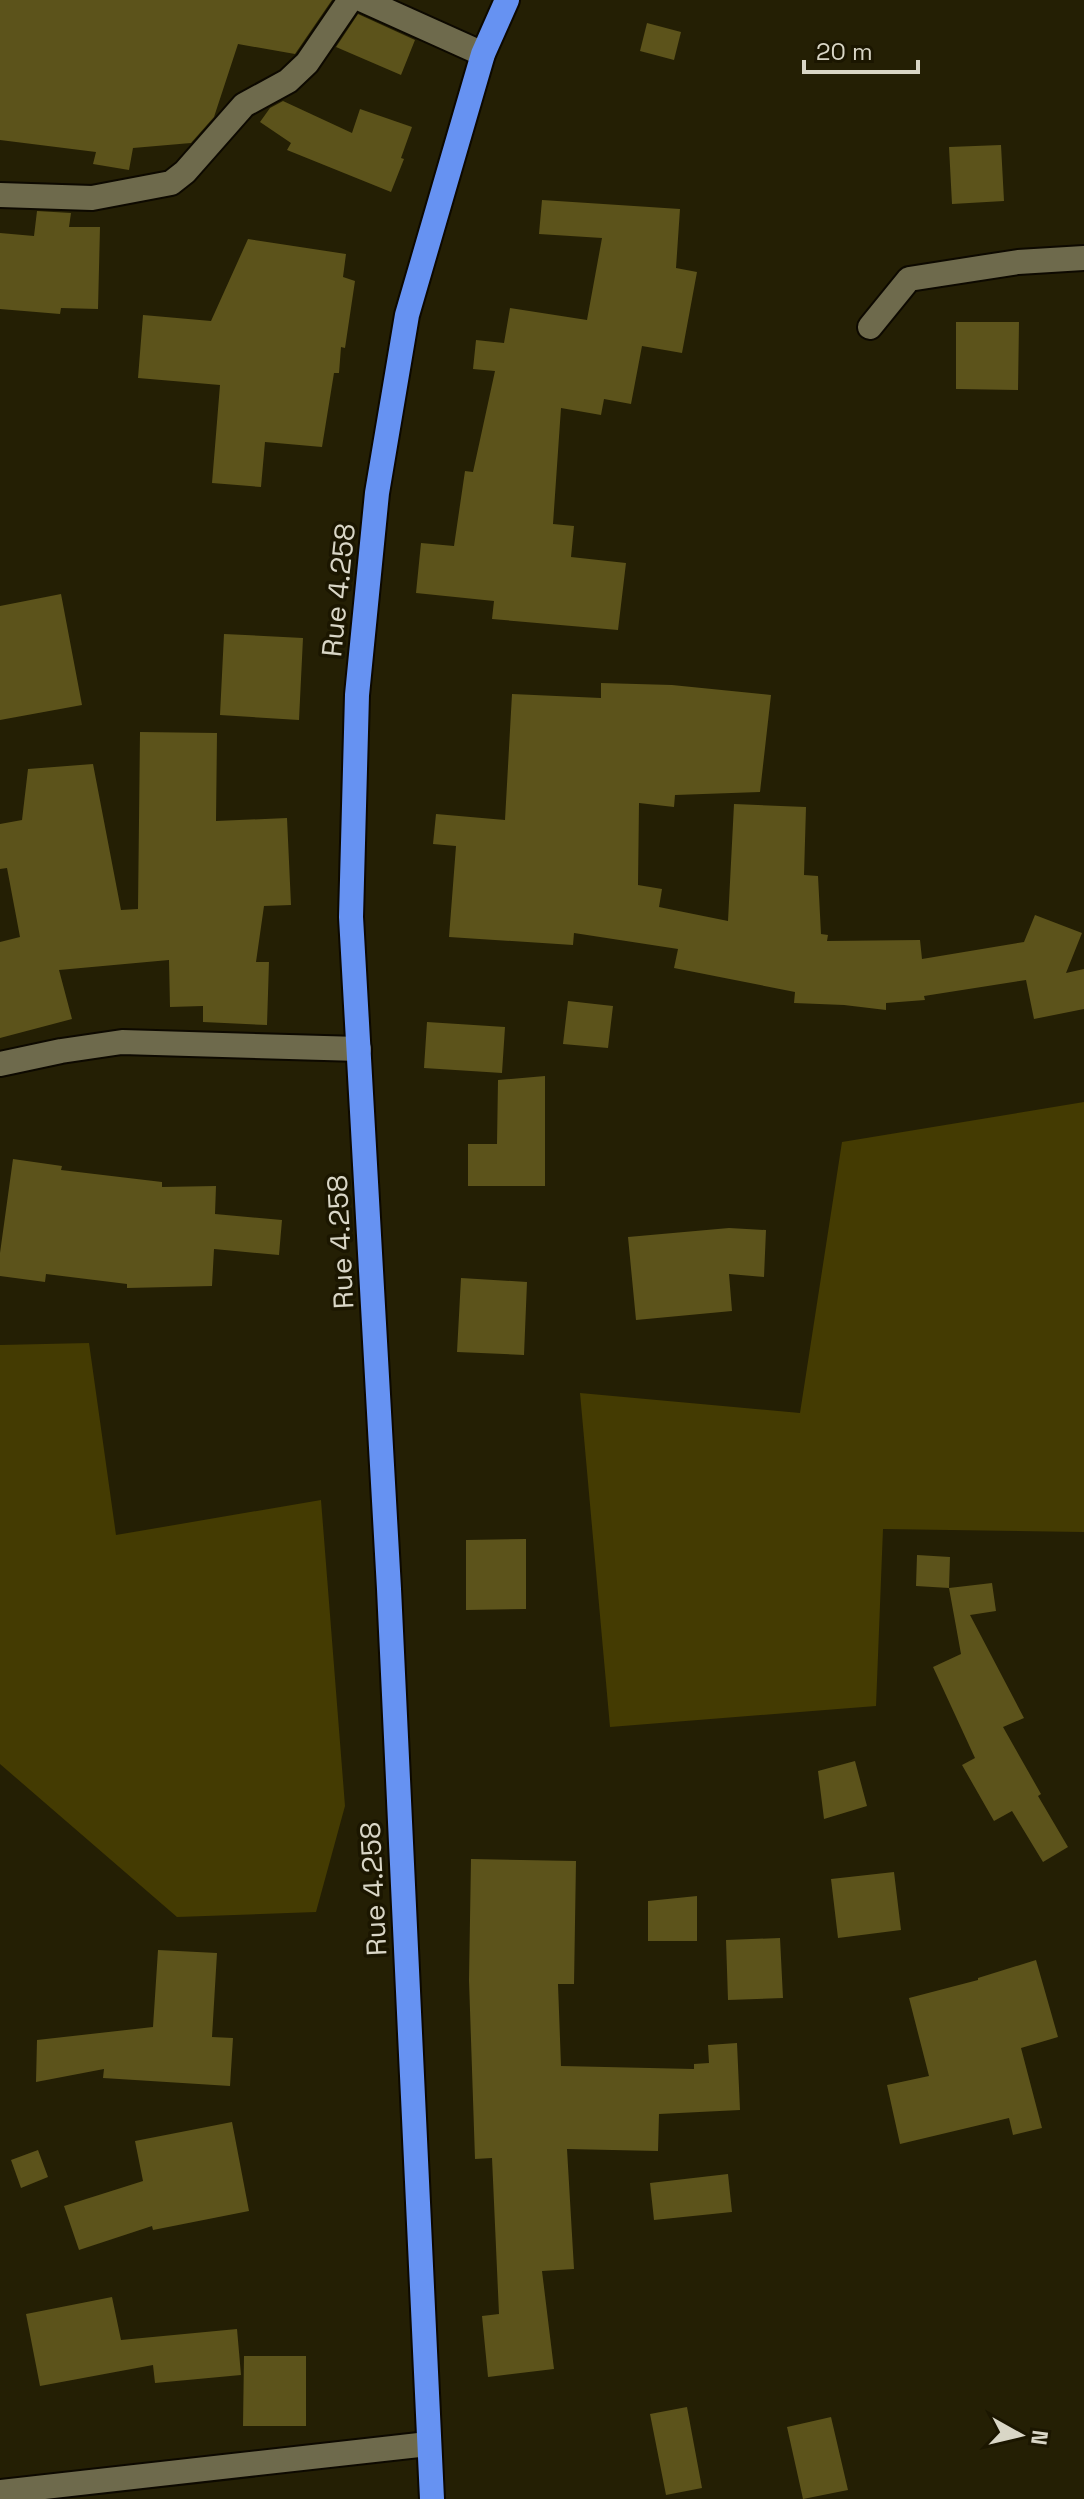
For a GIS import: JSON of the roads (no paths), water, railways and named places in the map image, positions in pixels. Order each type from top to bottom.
[{"type":"highway","name":"Rue 4.258","points":[[432,2499],[390,1620],[351,917],[357,695],[377,493],[407,315],[483,54],[507,0]]},
{"type":"street","points":[[0,195],[92,198],[171,183],[185,172],[244,105],[288,81],[307,63],[350,0]]},
{"type":"street","points":[[363,0],[483,54]]},
{"type":"street","points":[[870,327],[909,279],[1018,262],[1084,258]]},
{"type":"street","points":[[0,1064],[122,1042],[359,1049]]},
{"type":"street","points":[[0,2492],[428,2444]]}]
